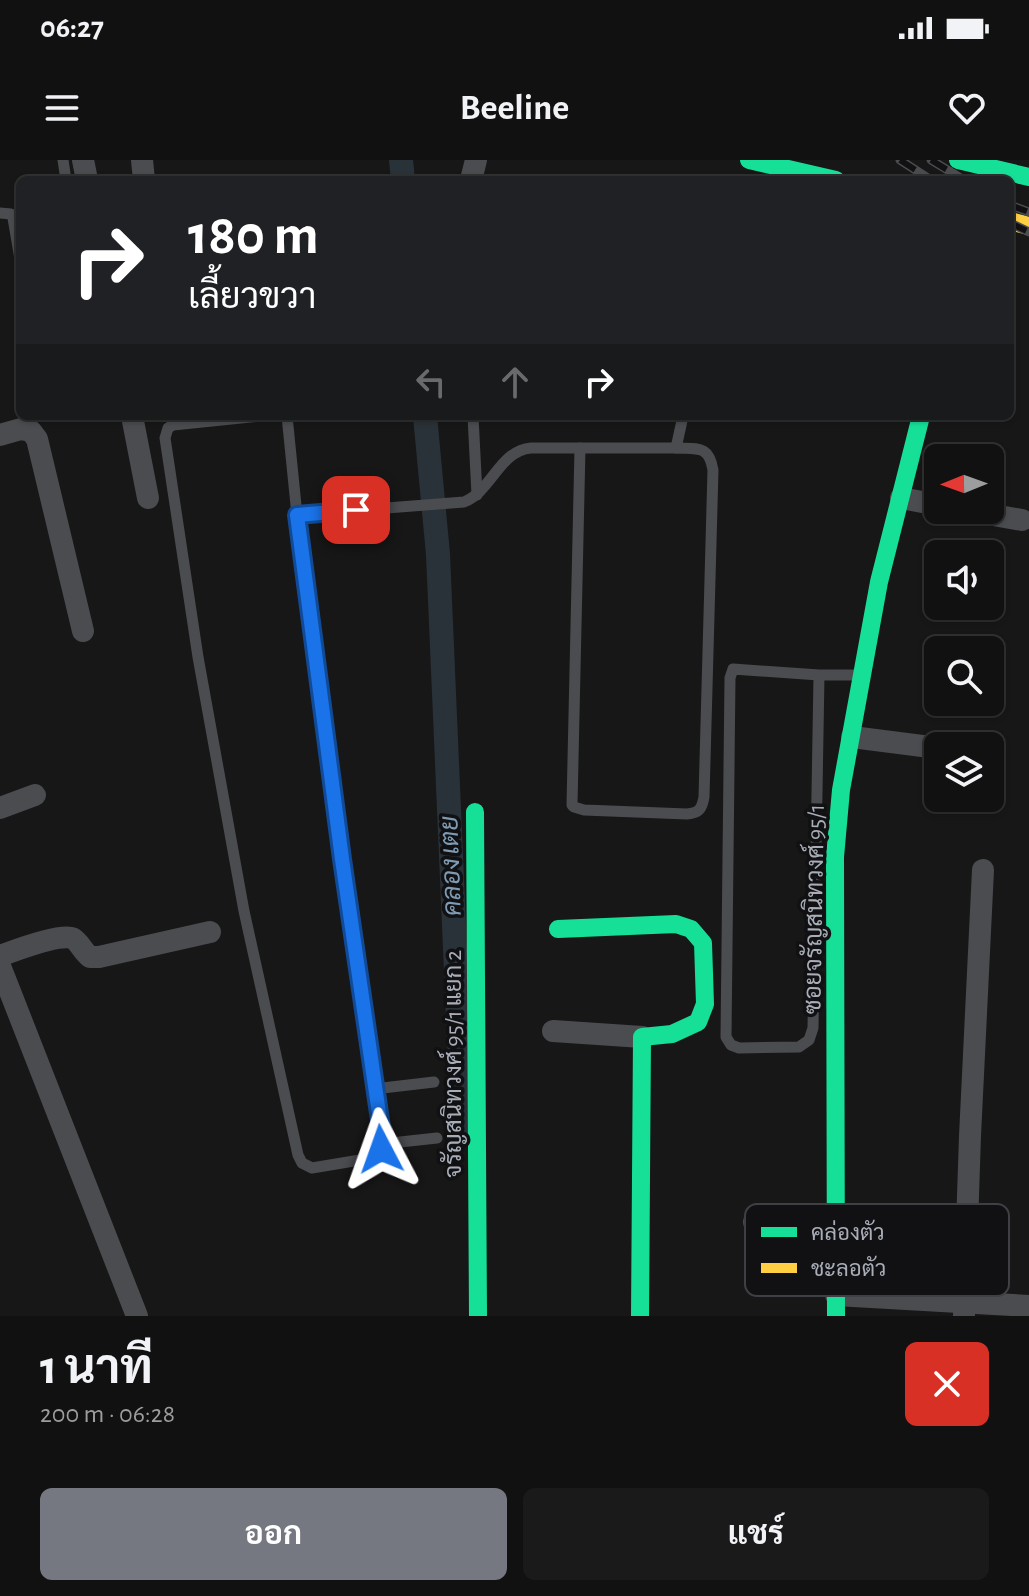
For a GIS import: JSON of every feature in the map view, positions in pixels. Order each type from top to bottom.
[{"type":"street","points":[[958,160],[995,164],[1029,177]]},
{"type":"street","points":[[748,163],[815,176]]},
{"type":"street","points":[[133,420],[148,498]]},
{"type":"street","name":"ซอยจรัญสนิทวงศ์ 95/1","points":[[836,1204],[835,857],[841,790],[879,582],[920,420]]},
{"type":"street","points":[[0,435],[21,429],[31,431],[37,439],[83,631]]},
{"type":"street","points":[[901,498],[924,502]]},
{"type":"street","points":[[1004,517],[1022,520]]},
{"type":"street","points":[[852,737],[924,746]]},
{"type":"street","points":[[0,808],[35,795]]},
{"type":"street","name":"จรัญสนิทวงศ์ 95/1 แยก 2","points":[[475,812],[478,1316]]},
{"type":"street","points":[[968,1204],[983,870]]},
{"type":"street","points":[[553,1031],[642,1037],[672,1034],[698,1022],[705,1004],[703,943],[691,929],[676,924],[558,929]]},
{"type":"street","points":[[0,956],[65,936],[76,940],[90,957],[99,957],[210,932]]},
{"type":"street","points":[[0,966],[137,1316]]},
{"type":"street","points":[[640,1316],[642,1037]]},
{"type":"street","points":[[836,1305],[964,1310],[1029,1306]]},
{"type":"lane","points":[[0,213],[11,214],[16,236]]},
{"type":"lane","points":[[221,420],[173,425],[166,433],[198,657],[244,911],[298,1155],[302,1163],[318,1167],[372,1158],[378,1154],[382,1144],[297,515],[287,420]]},
{"type":"lane","points":[[473,420],[477,495]]},
{"type":"lane","points":[[676,448],[682,420]]},
{"type":"lane","points":[[297,515],[464,502],[477,495],[518,450],[531,448],[580,448],[676,448],[705,451],[713,470],[704,797],[699,811],[687,814],[584,810],[572,805],[580,448]]},
{"type":"lane","points":[[819,675],[813,1028],[809,1040],[799,1047],[739,1048],[731,1045],[726,1037],[730,678],[733,669],[862,675]]},
{"type":"lane","points":[[374,1089],[434,1082]]},
{"type":"lane","points":[[382,1144],[437,1138]]},
{"type":"waterway","name":"คลอง เตย","points":[[401,160],[403,176]]},
{"type":"waterway","name":"คลอง เตย","points":[[425,420],[438,554],[463,1134]]},
{"type":"railway","points":[[900,160],[925,176]]},
{"type":"railway","points":[[931,160],[957,176]]},
{"type":"railway","points":[[1014,206],[1029,212]]},
{"type":"railway","points":[[1014,225],[1029,232]]},
{"type":"traffic: fast","points":[[749,160],[819,176]]},
{"type":"traffic: fast","points":[[958,160],[1029,177]]},
{"type":"traffic: fast","points":[[836,1204],[835,857],[841,790],[879,582],[920,420]]},
{"type":"traffic: fast","points":[[475,812],[478,1316]]},
{"type":"traffic: fast","points":[[558,929],[676,924],[691,929],[703,943],[705,1004],[698,1022],[672,1034],[642,1037],[640,1316]]},
{"type":"traffic: fast","points":[[836,1296],[836,1316]]},
{"type":"traffic: slow","points":[[1014,222],[1029,226]]},
{"type":"route","points":[[356,510],[297,515],[382,1134],[381,1149]]}]
